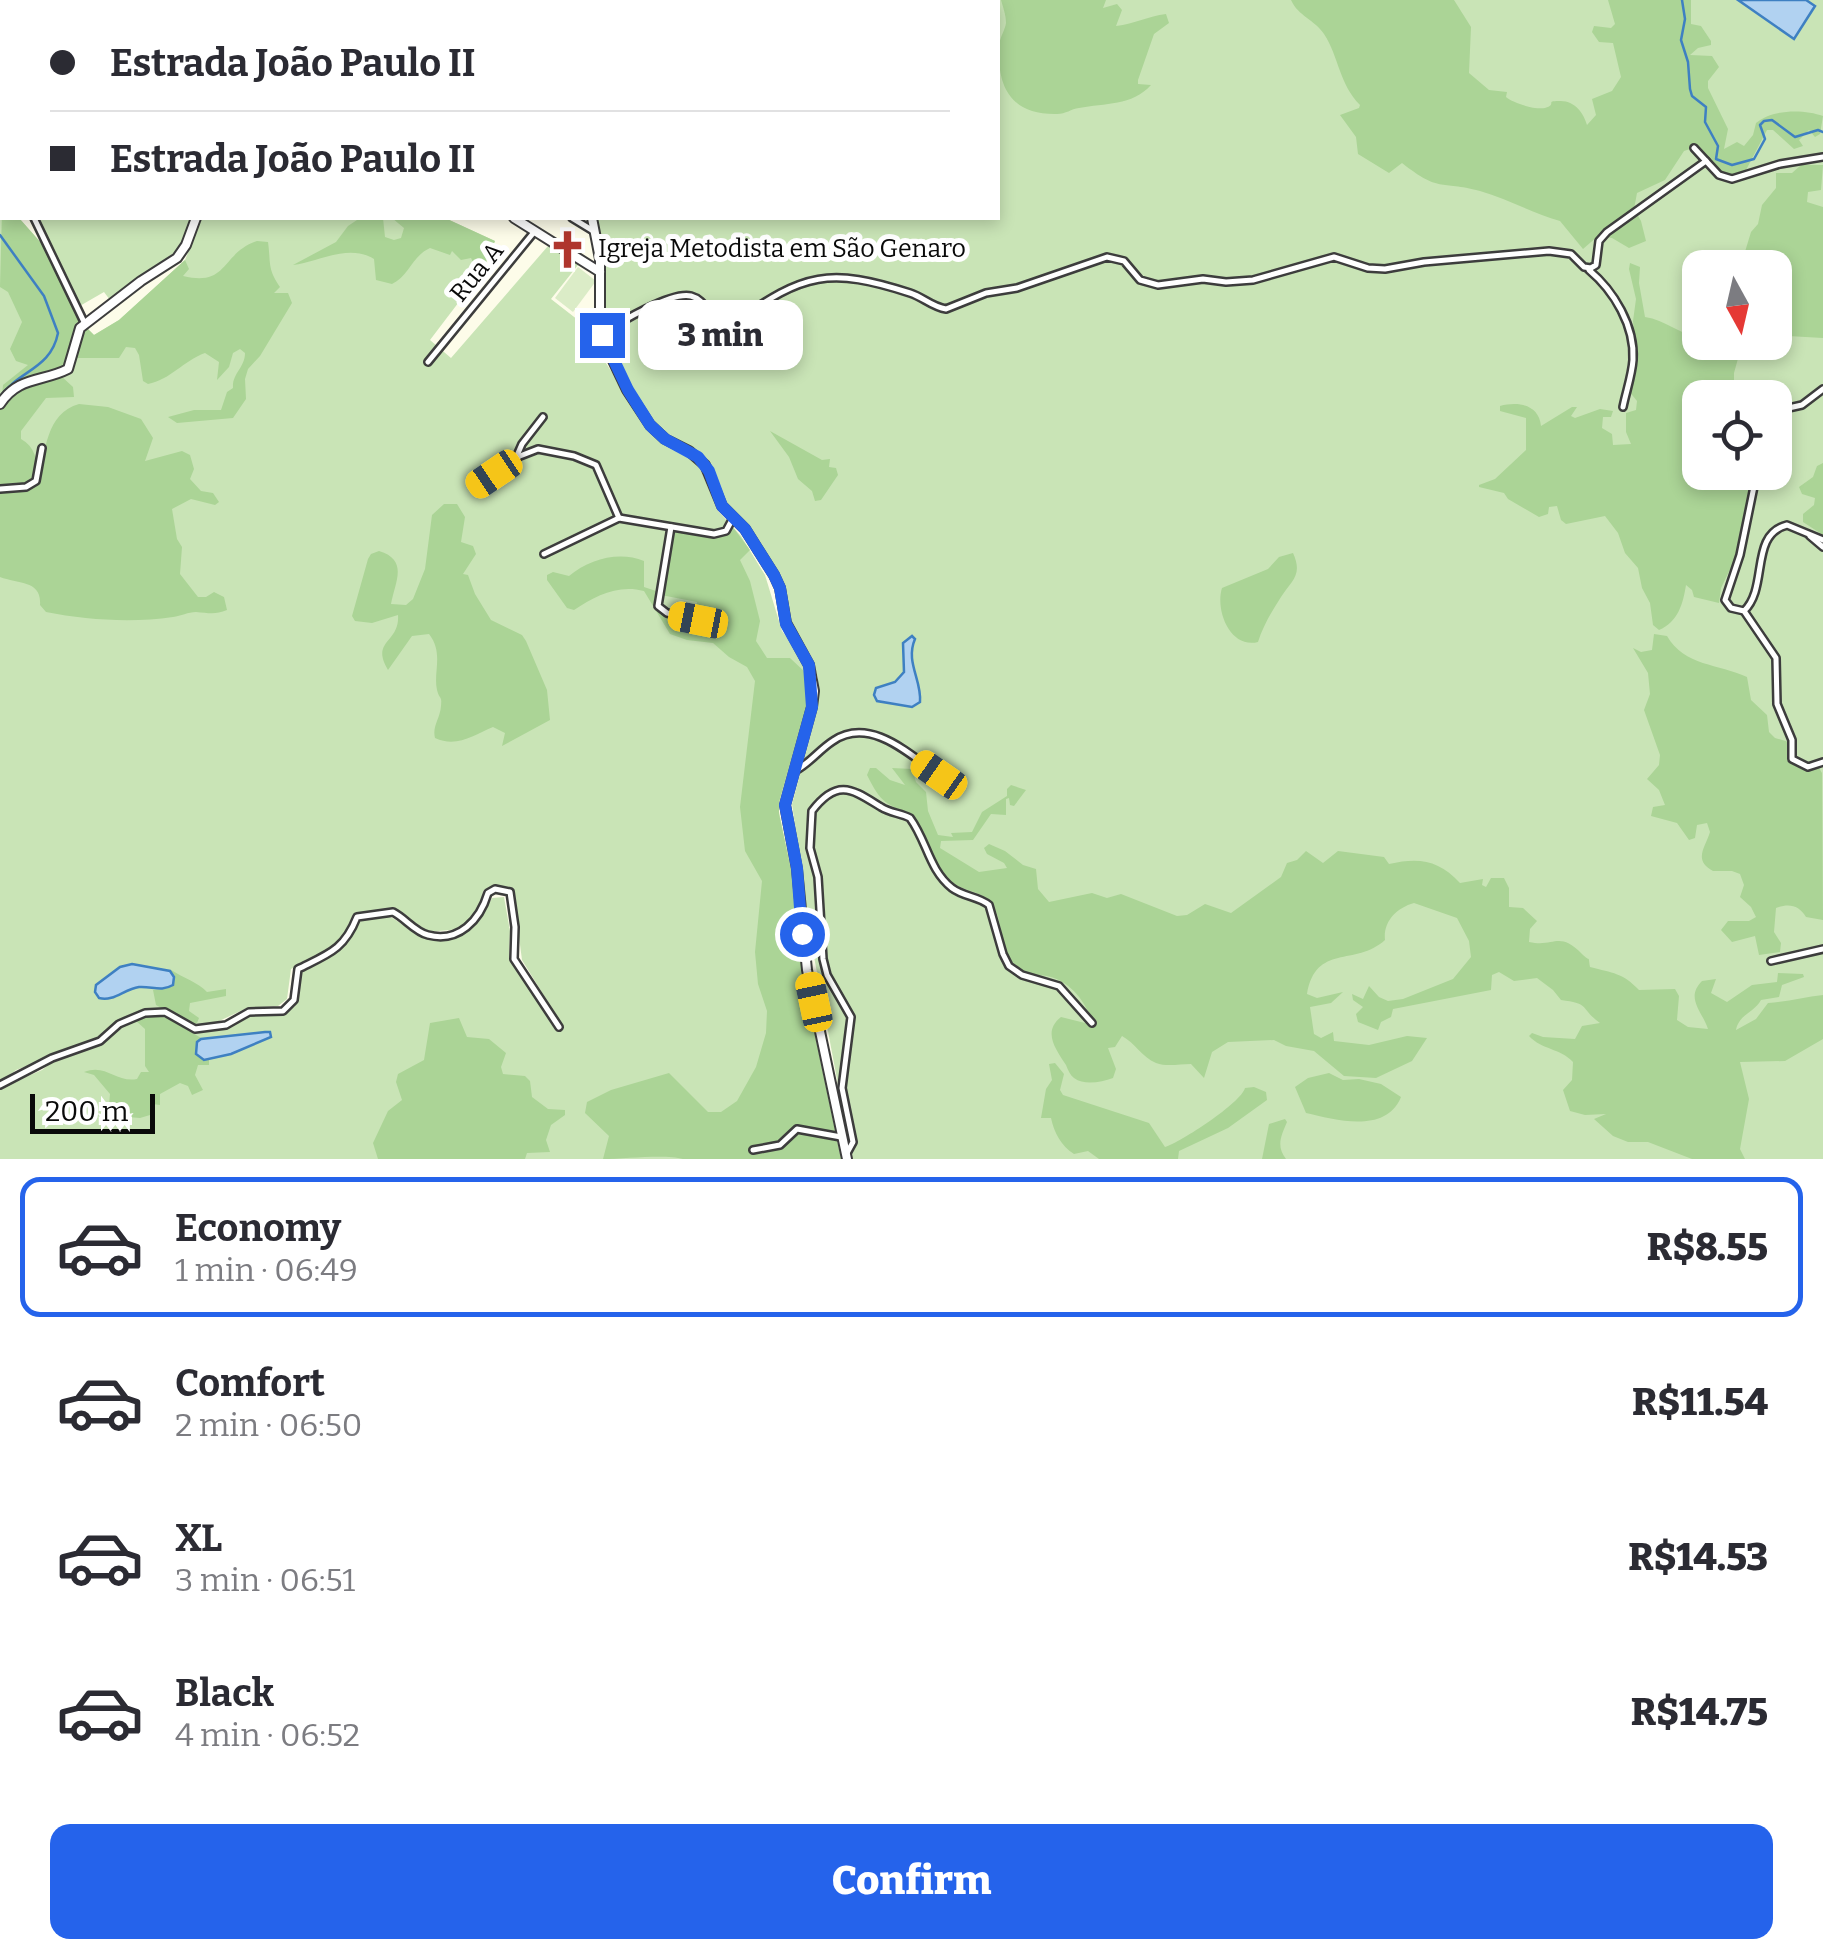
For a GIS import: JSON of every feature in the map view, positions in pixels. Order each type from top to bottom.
[{"type":"street","points":[[1694,148],[1719,175],[1732,179],[1780,164],[1823,157]]},
{"type":"street","points":[[1586,268],[1595,267],[1600,241],[1607,232],[1706,161]]},
{"type":"street","points":[[35,220],[88,321]]},
{"type":"street","points":[[0,404],[9,393],[34,378],[68,369],[74,358],[76,336],[88,321],[177,258],[195,220]]},
{"type":"street","points":[[517,220],[600,272]]},
{"type":"street","points":[[575,220],[595,232]]},
{"type":"street","points":[[592,220],[600,272],[602,335],[628,390],[650,425],[705,465],[722,506],[745,529],[774,575],[786,624],[809,665],[812,707],[785,805],[797,868],[807,970],[847,1156]]},
{"type":"street","name":"Rua A","points":[[428,362],[535,232]]},
{"type":"street","points":[[602,335],[665,301],[686,296],[696,299],[717,320],[736,322],[792,286],[830,277],[853,278],[901,290],[946,309],[1107,258],[1124,261],[1140,280],[1158,286],[1203,279],[1252,280],[1334,257],[1378,270],[1424,262],[1561,252],[1571,254],[1602,281],[1621,309],[1633,359],[1623,407]]},
{"type":"street","points":[[1792,407],[1802,405],[1823,389]]},
{"type":"street","points":[[515,460],[543,417]]},
{"type":"street","points":[[0,490],[36,481],[42,448]]},
{"type":"street","points":[[474,487],[515,460],[543,448],[590,460],[600,471],[619,518]]},
{"type":"street","points":[[1753,490],[1740,554],[1724,596],[1731,608],[1744,611],[1776,658],[1777,704],[1792,740],[1792,759],[1808,767],[1823,762]]},
{"type":"street","points":[[544,554],[619,518],[719,533],[726,531],[733,518]]},
{"type":"street","points":[[1744,611],[1758,586],[1767,538],[1778,528],[1787,525],[1823,544]]},
{"type":"street","points":[[671,527],[658,606],[667,614],[698,620]]},
{"type":"street","points":[[792,772],[835,740],[860,732],[893,744],[939,775]]},
{"type":"street","points":[[847,1156],[852,1142],[842,1088],[851,1017],[824,964],[818,877],[810,848],[812,810],[829,796],[851,789],[882,808],[910,818],[944,880],[989,905],[1010,966],[1022,976],[1059,986],[1092,1024]]},
{"type":"street","points":[[0,1085],[52,1058],[100,1040],[124,1021],[148,1012],[166,1012],[195,1029],[226,1024],[249,1012],[279,1012],[294,1000],[298,969],[329,955],[344,942],[357,918],[393,912],[426,935],[459,933],[468,928],[483,908],[488,893],[495,889],[511,895],[514,959],[558,1027]]},
{"type":"street","points":[[1771,962],[1823,950]]},
{"type":"street","points":[[754,1150],[776,1146],[797,1129],[844,1138]]},
{"type":"green space","points":[[1000,0],[1823,0],[1823,1159],[852,1159],[812,946],[792,804],[818,707],[818,678],[813,661],[789,619],[783,587],[748,525],[730,510],[709,463],[662,430],[648,413],[620,368],[605,328],[604,273],[596,220],[1000,220]]},
{"type":"green space","points":[[1001,0],[1106,0],[1103,8],[1117,4],[1122,10],[1116,26],[1166,14],[1169,23],[1154,34],[1138,80],[1138,84],[1151,85],[1144,92],[1118,102],[1060,114],[1041,113],[1017,103],[1004,85],[1000,42],[1005,14]]},
{"type":"green space","points":[[1291,0],[1454,0],[1471,27],[1469,73],[1489,90],[1507,92],[1506,97],[1524,105],[1541,108],[1552,102],[1570,103],[1581,112],[1587,125],[1596,115],[1592,99],[1612,91],[1621,77],[1613,43],[1599,42],[1592,32],[1594,26],[1611,28],[1615,24],[1608,0],[1691,0],[1691,24],[1701,26],[1711,45],[1690,55],[1712,56],[1719,67],[1708,81],[1708,88],[1728,129],[1724,149],[1737,142],[1744,146],[1756,123],[1779,113],[1798,111],[1823,116],[1820,134],[1815,137],[1809,130],[1799,140],[1803,146],[1794,149],[1773,130],[1767,130],[1746,170],[1730,177],[1720,173],[1699,146],[1684,151],[1665,180],[1637,193],[1634,209],[1646,241],[1629,248],[1612,238],[1598,236],[1583,249],[1560,221],[1480,191],[1433,182],[1402,163],[1389,173],[1358,154],[1356,137],[1340,115],[1360,105],[1348,88],[1324,34]]},
{"type":"green space","points":[[1801,165],[1823,165],[1821,190],[1808,192],[1807,202],[1823,207],[1823,338],[1792,336],[1792,250],[1746,250],[1762,205],[1776,188],[1776,173],[1792,173]]},
{"type":"green space","points":[[0,220],[21,220],[42,244],[79,324],[57,371],[28,377],[0,399]]},
{"type":"green space","points":[[2,220],[21,220],[42,244],[79,321],[67,367],[28,377],[2,396],[3,385],[28,365],[16,361],[10,349],[22,322],[8,292],[0,287]]},
{"type":"green space","points":[[40,220],[191,220],[179,249],[110,300],[104,292],[78,307]]},
{"type":"green space","points":[[201,220],[449,220],[495,241],[484,269],[430,340],[451,358],[548,246],[578,265],[551,299],[578,320],[650,431],[698,464],[718,511],[741,536],[765,575],[782,631],[803,658],[809,697],[778,807],[793,879],[805,988],[841,1159],[0,1159],[0,1088],[100,1043],[124,1025],[144,1017],[163,1016],[198,1033],[224,1028],[249,1016],[277,1016],[295,1006],[301,972],[337,952],[350,940],[359,923],[376,916],[391,918],[422,936],[445,938],[464,931],[492,898],[504,897],[510,931],[509,957],[554,1028],[562,1025],[522,960],[513,891],[495,886],[483,891],[481,905],[461,929],[427,932],[394,910],[353,915],[343,936],[328,950],[291,969],[287,999],[278,1006],[247,1008],[217,1022],[198,1025],[166,1009],[143,1010],[117,1022],[95,1041],[16,1070],[0,1083],[0,410],[8,397],[70,372],[85,326],[94,335],[119,320],[185,260]]},
{"type":"green space","points":[[357,220],[383,220],[385,237],[394,240],[401,238],[404,228],[394,220],[449,220],[495,241],[479,275],[471,258],[461,260],[452,251],[450,255],[430,248],[392,284],[376,280],[374,259],[354,253],[293,265],[336,242]]},
{"type":"green space","points":[[257,241],[268,242],[271,270],[280,287],[274,293],[288,293],[292,303],[248,369],[246,399],[233,418],[177,423],[168,417],[194,410],[221,410],[244,358],[240,349],[233,353],[229,367],[217,380],[219,362],[205,353],[148,384],[143,381],[135,348],[126,347],[119,358],[77,358],[79,334],[85,326],[94,335],[119,320],[185,260],[189,269],[183,276],[209,277]]},
{"type":"green space","points":[[1630,263],[1640,267],[1645,317],[1682,331],[1682,360],[1738,360],[1734,380],[1682,380],[1682,490],[1750,490],[1736,557],[1721,588],[1719,603],[1694,597],[1686,585],[1679,612],[1659,630],[1653,625],[1638,568],[1605,516],[1566,524],[1557,506],[1549,507],[1548,514],[1539,517],[1504,493],[1479,487],[1495,479],[1526,450],[1526,418],[1500,411],[1500,406],[1527,406],[1536,413],[1541,426],[1572,407],[1577,407],[1571,416],[1575,418],[1600,409],[1613,411],[1611,417],[1603,417],[1602,428],[1612,434],[1613,445],[1631,444],[1626,432],[1626,413],[1636,410],[1637,401],[1624,385],[1636,359],[1636,299]]},
{"type":"green space","points":[[578,267],[596,281],[573,312],[555,298]]},
{"type":"green space","points":[[60,375],[73,387],[74,397],[46,398],[21,431],[21,439],[34,454],[36,475],[22,486],[0,488],[0,410],[26,386]]},
{"type":"green space","points":[[79,404],[108,407],[141,419],[153,438],[145,461],[182,451],[190,455],[194,469],[190,479],[201,491],[213,493],[219,502],[215,505],[191,499],[172,509],[182,547],[180,574],[198,597],[214,592],[224,597],[227,610],[141,620],[61,615],[46,612],[33,587],[0,577],[0,491],[39,480],[53,425],[68,409]]},
{"type":"green space","points":[[770,431],[822,460],[830,459],[829,467],[836,468],[838,475],[821,500],[815,501],[812,491],[798,479],[789,457]]},
{"type":"green space","points":[[1823,463],[1823,535],[1803,522],[1803,514],[1814,505],[1815,498],[1802,494],[1799,487]]},
{"type":"green space","points":[[444,504],[457,504],[465,517],[461,542],[473,546],[476,554],[463,574],[468,575],[491,620],[522,635],[547,690],[550,720],[502,746],[505,733],[493,727],[458,741],[435,738],[441,700],[436,683],[436,648],[429,634],[412,636],[388,670],[382,653],[395,631],[398,615],[372,623],[355,621],[352,616],[368,559],[379,551],[397,566],[391,604],[406,605],[413,599],[425,569],[432,515]]},
{"type":"green space","points":[[732,526],[750,550],[740,560],[760,621],[756,641],[767,658],[790,658],[806,673],[809,697],[779,814],[793,879],[805,988],[841,1159],[603,1159],[609,1136],[585,1113],[587,1102],[611,1090],[669,1073],[708,1112],[721,1112],[737,1101],[756,1067],[766,1033],[767,1011],[758,984],[755,952],[762,881],[745,851],[740,807],[755,681],[747,667],[713,643],[670,634],[644,591],[625,589],[607,593],[574,610],[567,608],[547,575],[553,572],[569,576],[595,561],[615,557],[644,561],[644,587],[656,591],[662,612],[699,622],[700,618],[694,616],[697,602],[661,595],[673,529],[713,536]]},
{"type":"green space","points":[[1293,553],[1295,577],[1271,613],[1258,642],[1240,640],[1223,617],[1222,588],[1268,569],[1279,557]]},
{"type":"green space","points":[[1654,634],[1667,636],[1692,659],[1747,677],[1751,700],[1767,715],[1769,732],[1789,742],[1790,760],[1806,769],[1819,768],[1822,773],[1823,920],[1806,917],[1793,906],[1776,908],[1774,932],[1781,943],[1780,952],[1759,955],[1755,936],[1732,942],[1721,930],[1728,921],[1756,917],[1740,897],[1744,885],[1740,874],[1713,871],[1703,863],[1702,853],[1710,832],[1707,823],[1697,825],[1695,838],[1689,840],[1677,823],[1651,816],[1653,807],[1665,805],[1659,790],[1647,779],[1659,765],[1660,755],[1644,710],[1650,694],[1648,673],[1633,648],[1641,652],[1652,650]]},
{"type":"green space","points":[[870,768],[905,785],[892,768],[912,769],[916,782],[926,792],[928,811],[938,835],[953,837],[951,833],[972,832],[982,812],[1007,796],[1011,785],[1026,790],[1014,806],[1006,799],[1006,815],[991,814],[973,840],[941,841],[940,848],[979,872],[1007,868],[984,848],[989,844],[1005,851],[1023,865],[1036,869],[1038,889],[1049,902],[1092,893],[1107,898],[1121,894],[1177,916],[1187,915],[1205,904],[1231,913],[1281,877],[1287,863],[1306,851],[1323,863],[1338,851],[1384,857],[1389,864],[1428,862],[1460,883],[1483,879],[1482,885],[1486,887],[1491,878],[1504,878],[1509,888],[1509,907],[1523,908],[1537,921],[1530,929],[1529,942],[1567,943],[1589,959],[1590,967],[1623,977],[1639,990],[1675,989],[1679,996],[1677,1020],[1688,1027],[1708,1029],[1695,999],[1702,981],[1716,979],[1711,993],[1727,1002],[1752,985],[1777,982],[1778,973],[1803,974],[1804,977],[1782,985],[1779,997],[1761,1000],[1740,1020],[1736,1030],[1756,1019],[1768,1003],[1823,995],[1823,1039],[1785,1061],[1740,1062],[1749,1099],[1740,1149],[1745,1159],[1692,1159],[1648,1142],[1628,1142],[1613,1136],[1594,1119],[1606,1114],[1570,1111],[1563,1090],[1572,1080],[1573,1062],[1529,1036],[1532,1033],[1575,1039],[1582,1026],[1600,1023],[1581,1005],[1561,1000],[1537,978],[1514,981],[1499,972],[1492,975],[1491,990],[1393,1009],[1391,1017],[1381,1022],[1378,1030],[1358,1022],[1356,1014],[1363,1007],[1353,1000],[1352,994],[1363,999],[1369,986],[1388,1001],[1403,999],[1453,979],[1471,957],[1469,941],[1457,918],[1414,903],[1392,917],[1385,940],[1319,968],[1307,994],[1317,998],[1343,992],[1331,1003],[1310,1007],[1314,1034],[1321,1038],[1333,1032],[1334,1041],[1369,1045],[1407,1036],[1427,1038],[1412,1061],[1376,1078],[1344,1076],[1314,1051],[1274,1040],[1228,1042],[1212,1052],[1204,1078],[1191,1064],[1156,1063],[1122,1036],[1115,1047],[1108,1048],[1116,1069],[1113,1078],[1083,1082],[1070,1074],[1052,1035],[1061,1017],[1093,1025],[1082,1001],[1056,979],[1018,969],[1007,954],[992,904],[945,878],[912,816],[890,805],[877,792],[867,775]]},
{"type":"green space","points":[[171,970],[207,992],[226,989],[226,996],[190,1003],[189,1011],[199,1018],[197,1023],[190,1024],[156,1005],[153,990],[163,989]]},
{"type":"green space","points":[[150,1016],[168,1018],[201,1038],[196,1054],[209,1059],[209,1065],[198,1065],[195,1075],[203,1090],[192,1095],[188,1086],[180,1083],[160,1094],[160,1105],[152,1104],[150,1115],[115,1116],[109,1105],[110,1094],[94,1075],[84,1072],[99,1070],[137,1079],[141,1072],[149,1072],[145,1066],[145,1029],[135,1020]]},
{"type":"green space","points":[[459,1018],[467,1037],[489,1039],[506,1053],[503,1074],[525,1076],[530,1081],[532,1097],[548,1109],[565,1110],[565,1115],[551,1125],[546,1140],[550,1152],[527,1153],[525,1159],[378,1159],[373,1143],[388,1111],[402,1100],[396,1082],[398,1074],[424,1060],[430,1023]]},
{"type":"green space","points":[[1055,1063],[1064,1074],[1060,1090],[1063,1095],[1149,1123],[1165,1147],[1222,1112],[1245,1088],[1266,1092],[1267,1100],[1228,1128],[1179,1151],[1178,1159],[1099,1159],[1088,1151],[1074,1154],[1059,1138],[1051,1118],[1041,1118],[1046,1089],[1052,1080],[1049,1064]]},
{"type":"green space","points":[[1329,1073],[1343,1080],[1381,1084],[1401,1097],[1394,1109],[1372,1120],[1345,1121],[1306,1113],[1295,1087],[1308,1078]]},
{"type":"green space","points":[[1285,1119],[1280,1145],[1286,1159],[1262,1159],[1269,1124]]},
{"type":"water","points":[[1738,0],[1806,0],[1815,6],[1794,39]]},
{"type":"water","points":[[912,636],[920,702],[912,707],[877,701],[876,688],[895,682],[904,672],[903,643]]},
{"type":"water","points":[[132,964],[170,971],[173,985],[139,987],[99,998],[96,985],[120,967]]},
{"type":"water","points":[[270,1032],[271,1037],[231,1054],[204,1060],[196,1054],[201,1039]]},
{"type":"waterway","points":[[1682,0],[1685,19],[1681,40],[1690,89],[1692,96],[1706,107],[1705,122],[1718,146],[1716,159],[1732,165],[1754,159],[1765,139],[1760,125],[1764,121],[1772,120],[1795,137],[1823,132]]},
{"type":"waterway","points":[[0,235],[44,296],[58,333],[42,362],[0,397]]},
{"type":"place","name":"Igreja Metodista em São Genaro","points":[[568,249]]},
{"type":"route","points":[[602,335],[650,425],[665,439],[698,457],[709,471],[722,506],[740,522],[774,575],[786,624],[809,665],[814,691],[812,707],[785,805],[797,868],[802,934]]}]
